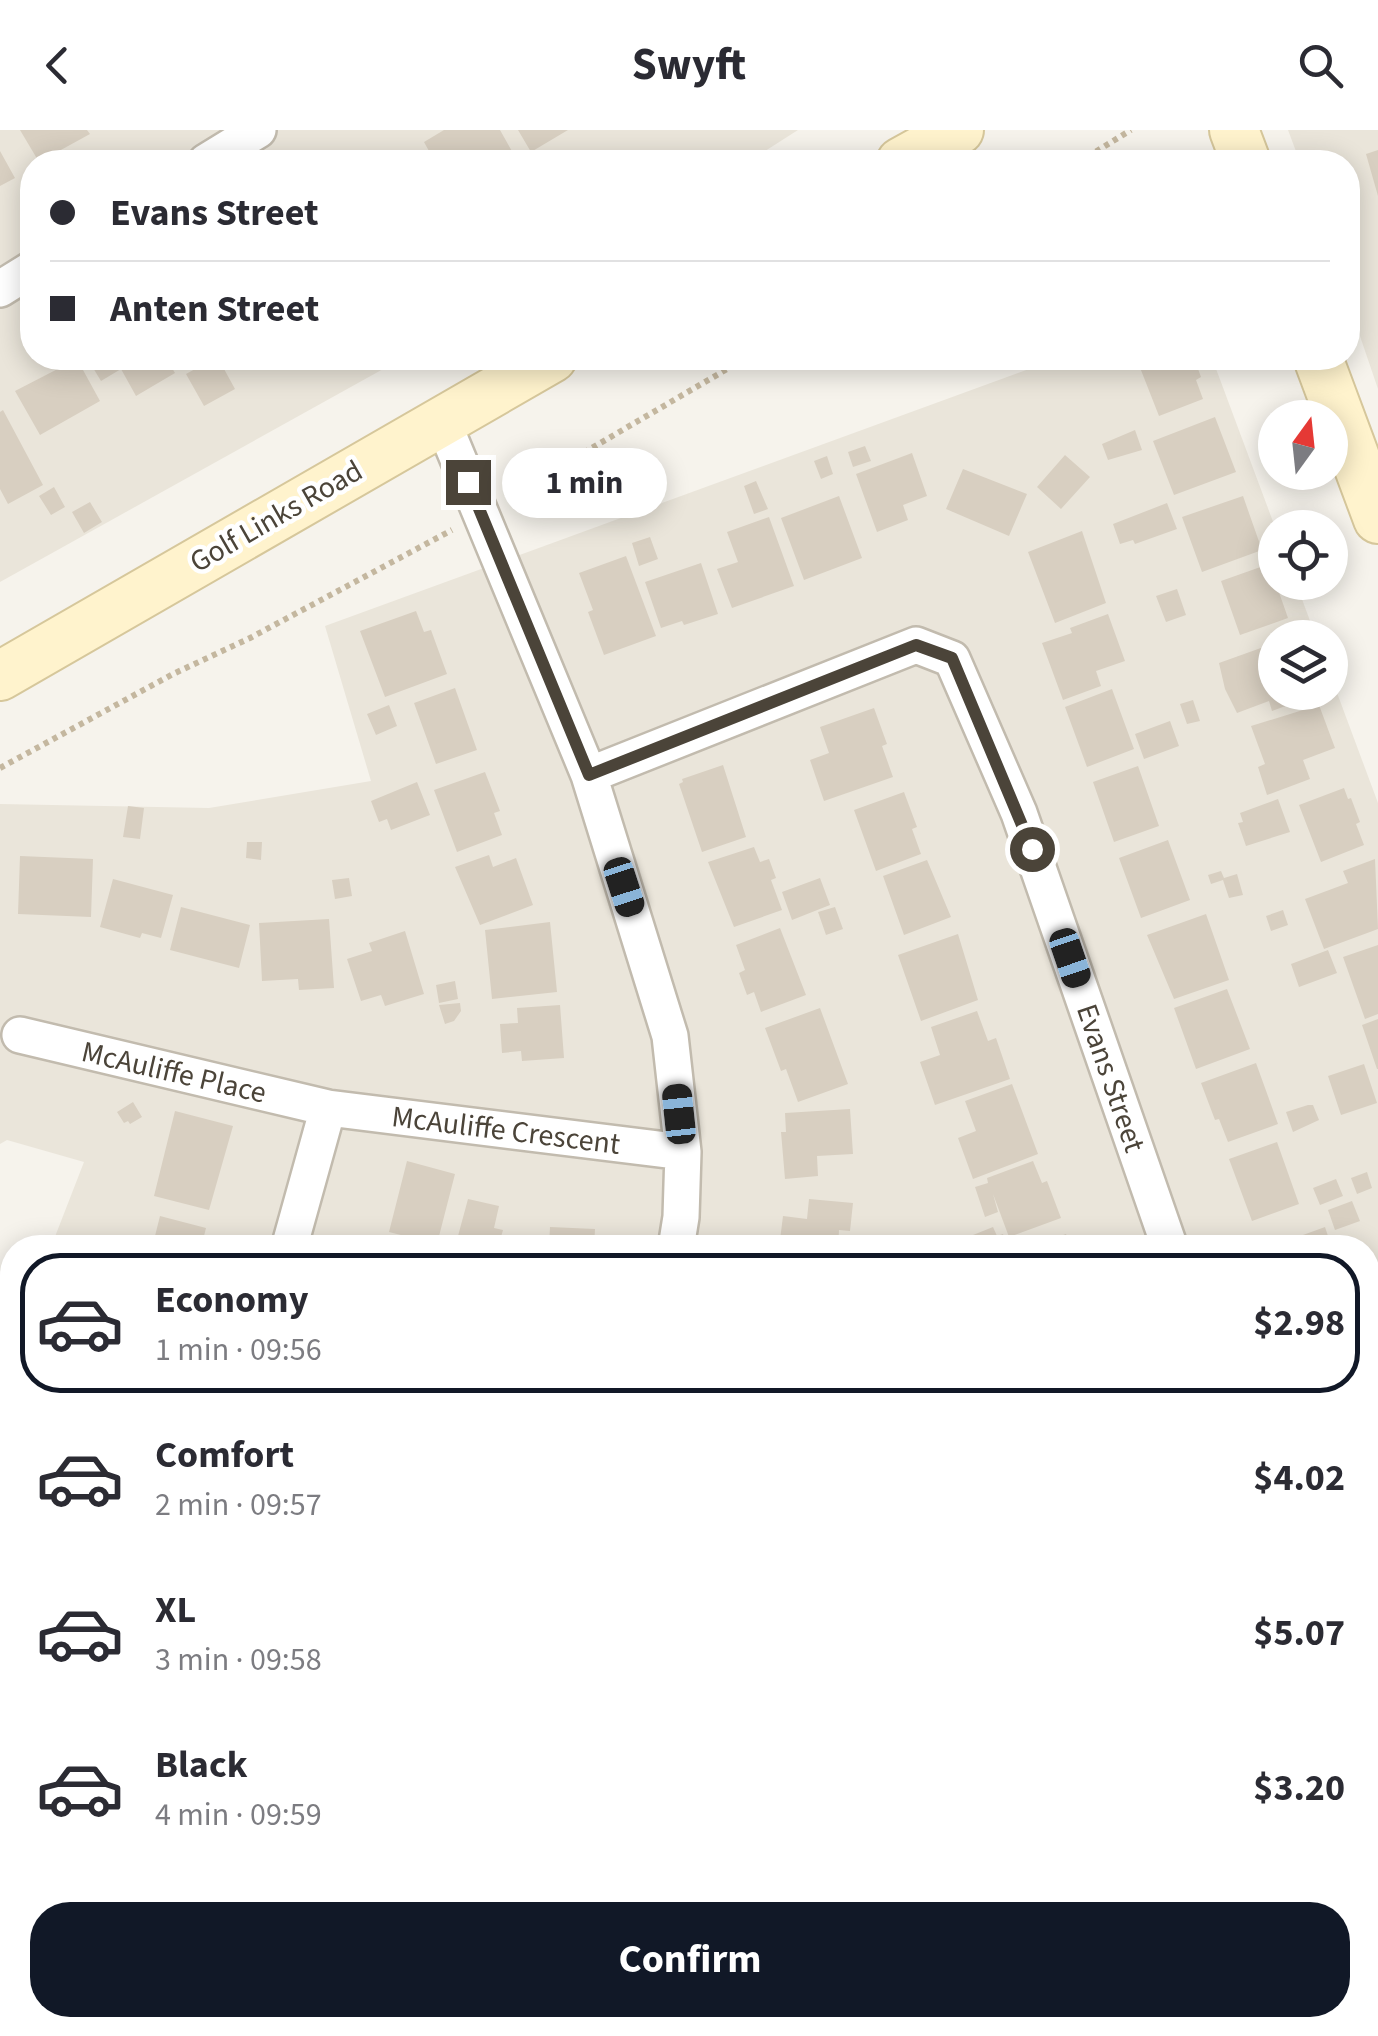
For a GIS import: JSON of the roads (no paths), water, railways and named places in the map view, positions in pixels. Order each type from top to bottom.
[{"type":"main road","points":[[923,150],[960,130]]},
{"type":"main road","name":"Golf Links Road","points":[[2,669],[531,370]]},
{"type":"main road","points":[[1322,370],[1378,519]]},
{"type":"street","points":[[226,150],[258,130]]},
{"type":"street","points":[[442,420],[589,775],[670,1036],[684,1152],[678,1235]]},
{"type":"street","name":"Evans Street","points":[[589,775],[916,645],[952,658],[1019,812],[1165,1235]]},
{"type":"street","name":"McAuliffe Place","points":[[20,1035],[328,1108]]},
{"type":"street","points":[[293,1235],[328,1108]]},
{"type":"street","name":"McAuliffe Crescent","points":[[328,1108],[684,1152]]}]
